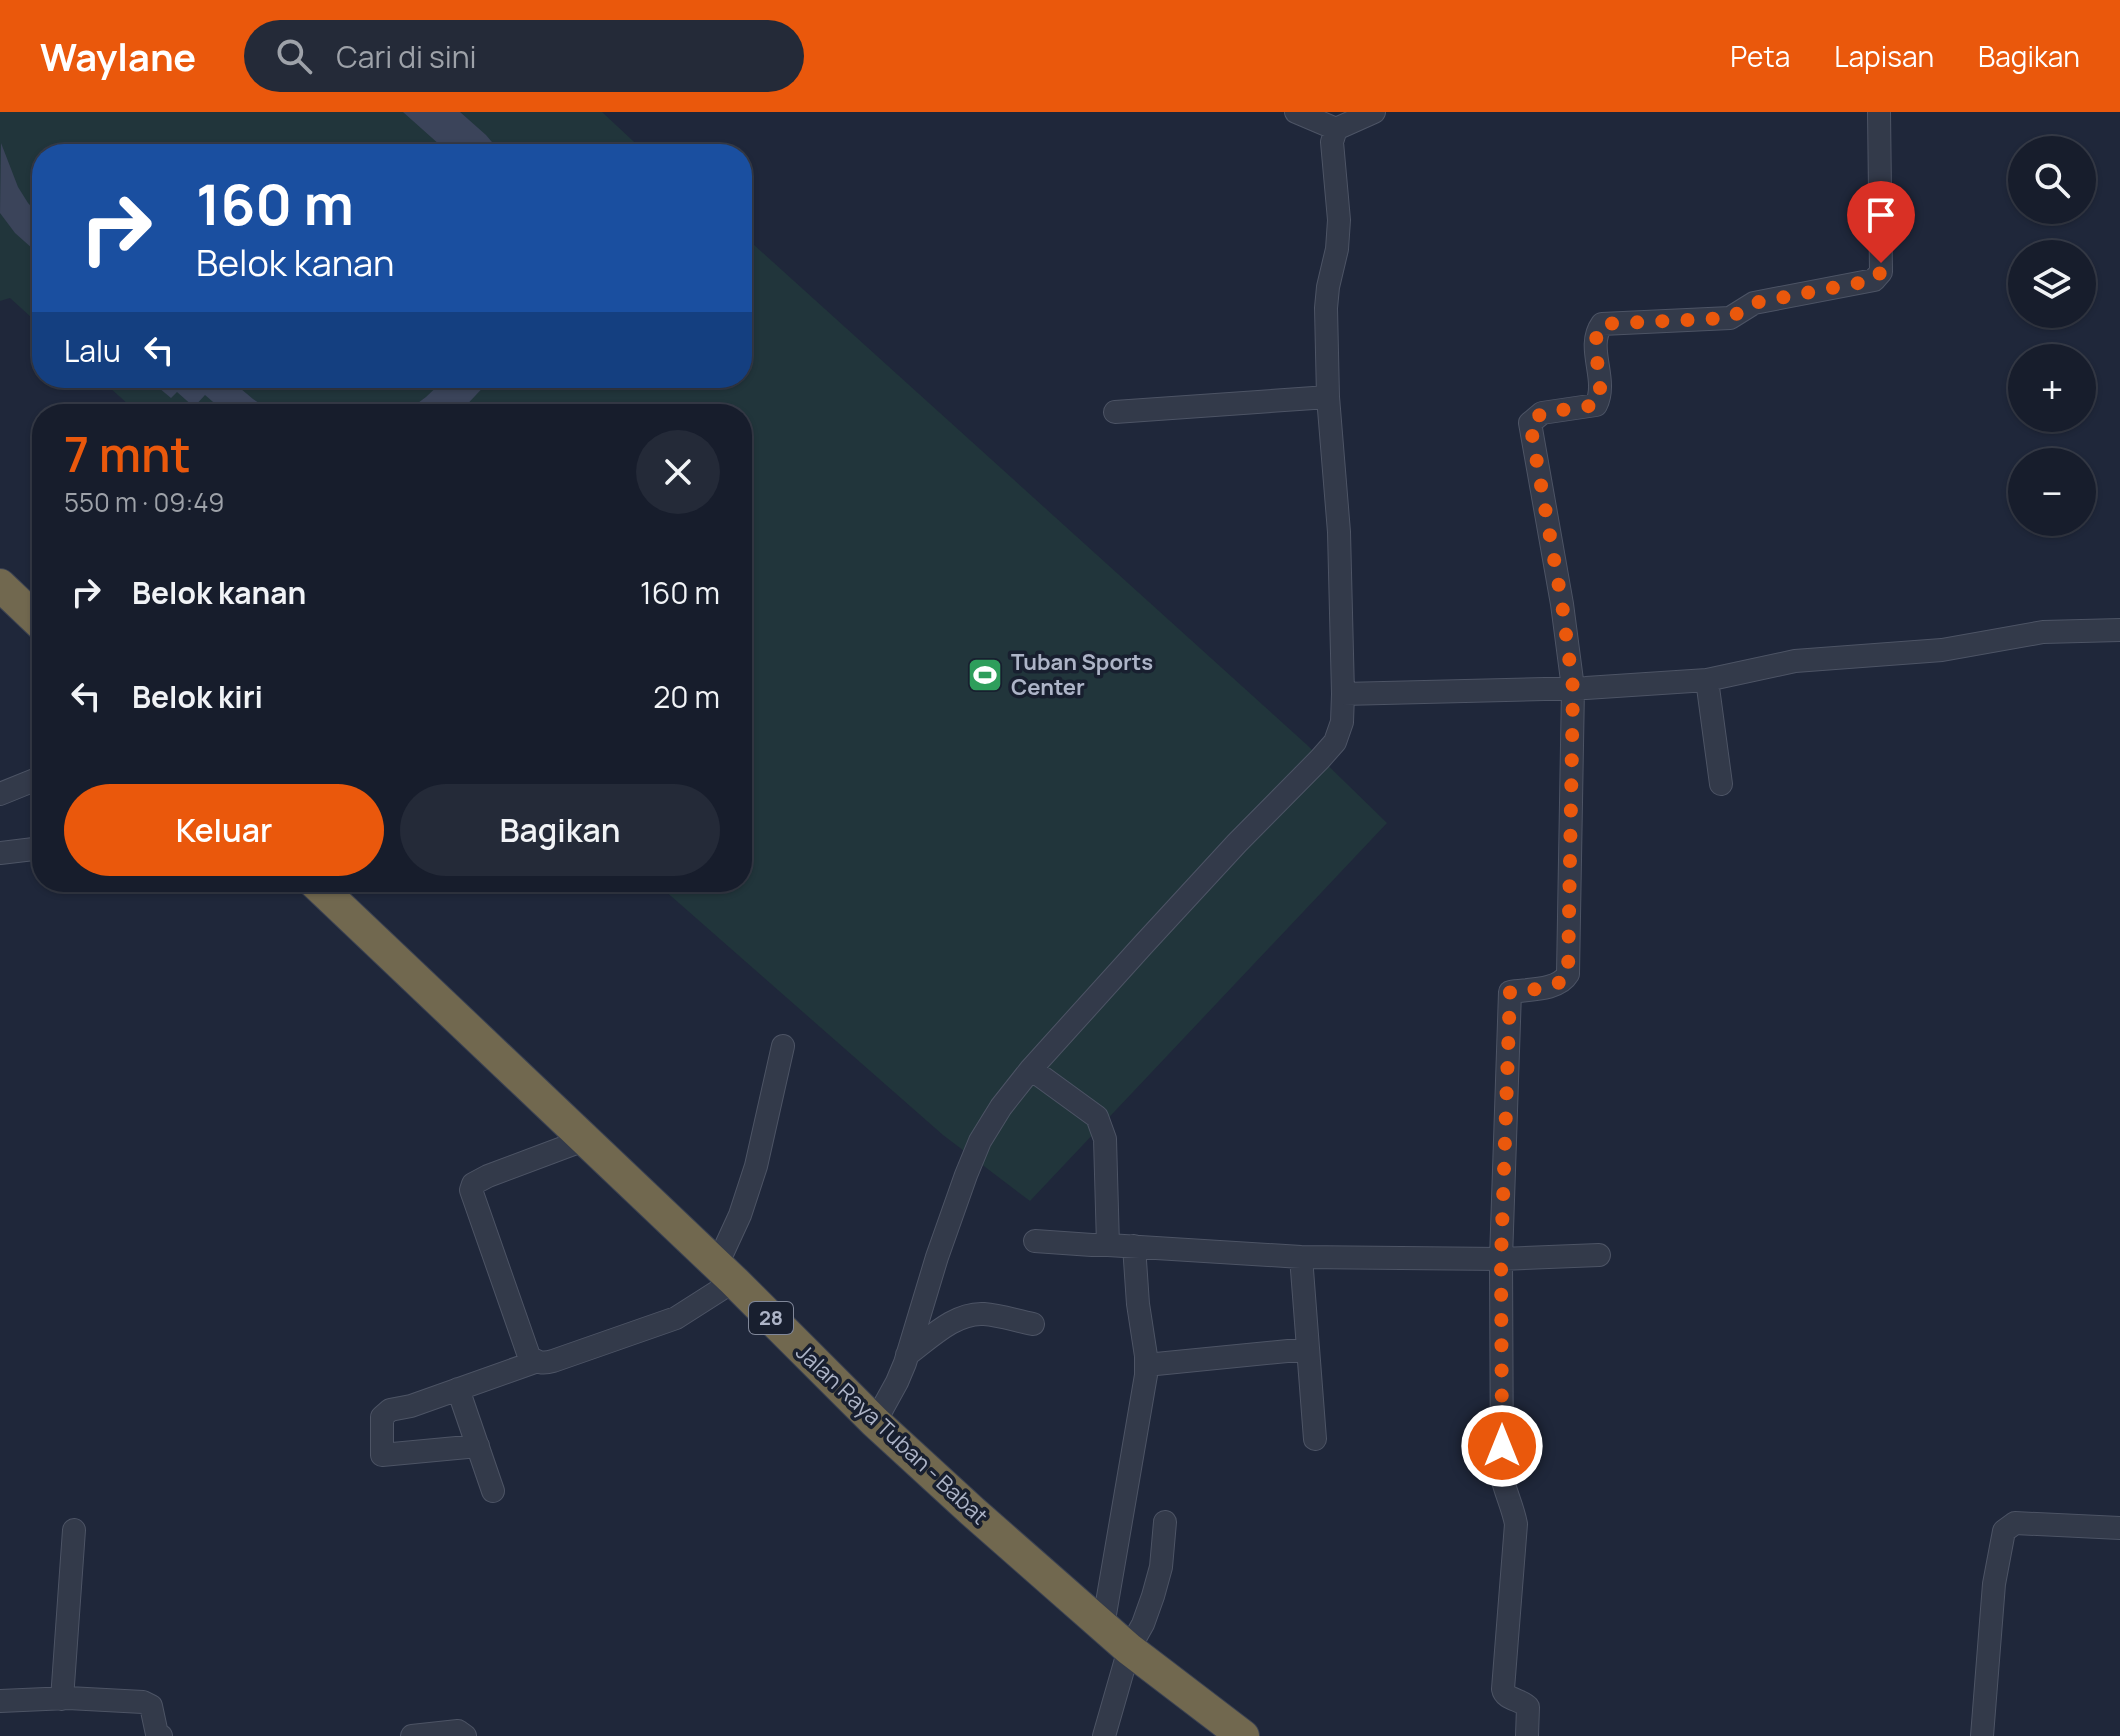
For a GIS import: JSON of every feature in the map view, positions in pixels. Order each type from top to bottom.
[{"type":"highway","points":[[0,585],[32,615]]},
{"type":"highway","name":"Jalan Raya Tuban - Babat","points":[[324,892],[726,1273],[875,1422],[1129,1649],[1243,1736]]},
{"type":"street","points":[[1296,112],[1336,129],[1374,112]]},
{"type":"street","points":[[1527,1736],[1528,1707],[1507,1696],[1503,1689],[1516,1524],[1502,1477],[1501,1259],[1510,992],[1556,985],[1568,974],[1573,688],[1562,604],[1530,423],[1542,413],[1596,405],[1601,395],[1595,341],[1596,332],[1602,324],[1730,318],[1754,303],[1874,280],[1881,272],[1879,112]]},
{"type":"street","points":[[875,1422],[897,1382],[937,1257],[980,1141],[1001,1107],[1031,1069],[1237,843],[1335,742],[1342,722],[1343,694],[1339,532],[1328,397],[1326,308],[1339,220],[1332,142],[1336,129]]},
{"type":"street","points":[[1115,412],[1328,397]]},
{"type":"street","points":[[1343,694],[1573,688],[1707,680],[1795,661],[1942,650],[2043,632],[2120,630]]},
{"type":"street","points":[[1707,680],[1721,784]]},
{"type":"street","points":[[0,794],[32,781]]},
{"type":"street","points":[[0,853],[32,849]]},
{"type":"street","points":[[478,1446],[382,1455],[381,1421],[385,1413],[535,1362],[553,1361],[676,1318],[726,1273],[756,1166],[783,1046]]},
{"type":"street","points":[[1031,1069],[1101,1123],[1105,1139],[1108,1245]]},
{"type":"street","points":[[535,1362],[529,1356],[471,1190],[473,1184],[488,1176],[584,1140]]},
{"type":"street","points":[[1035,1241],[1301,1257],[1501,1259],[1599,1255]]},
{"type":"street","points":[[1103,1626],[1146,1375],[1134,1246]]},
{"type":"street","points":[[1301,1257],[1315,1439]]},
{"type":"street","points":[[907,1355],[953,1322],[969,1316],[982,1313],[1033,1324]]},
{"type":"street","points":[[1146,1365],[1308,1349]]},
{"type":"street","points":[[458,1389],[493,1491]]},
{"type":"street","points":[[1104,1736],[1129,1649],[1143,1624],[1153,1596],[1161,1567],[1165,1522]]},
{"type":"street","points":[[1982,1736],[1994,1584],[2004,1531],[2015,1523],[2120,1528]]},
{"type":"street","points":[[62,1699],[74,1530]]},
{"type":"street","points":[[0,1701],[62,1699],[148,1703],[157,1734],[161,1736]]},
{"type":"street","points":[[412,1736],[458,1731],[465,1736]]},
{"type":"shaded area","points":[[0,112],[602,112],[636,144],[32,144],[32,318],[10,298],[0,301]]},
{"type":"shaded area","name":"Tuban Sports Center","points":[[752,243],[1306,744],[1387,823],[1030,1201],[943,1135],[666,892],[752,892],[752,404],[128,404],[110,388],[752,388]]},
{"type":"building","points":[[403,112],[460,112],[494,144],[439,144]]},
{"type":"building","points":[[1,143],[18,187],[32,207],[32,248],[0,213]]},
{"type":"building","points":[[159,388],[240,388],[261,404],[215,404],[205,395],[197,404],[191,404],[177,392],[171,398]]},
{"type":"building","points":[[435,388],[483,388],[467,404],[417,404]]},
{"type":"place","name":"Tuban Sports Center","points":[[985,675]]},
{"type":"route","points":[[1502,1446],[1501,1259],[1510,992],[1556,985],[1568,974],[1573,688],[1562,604],[1530,423],[1542,413],[1596,405],[1601,395],[1595,341],[1596,332],[1602,324],[1730,318],[1754,303],[1874,280],[1881,272],[1881,263]]}]
